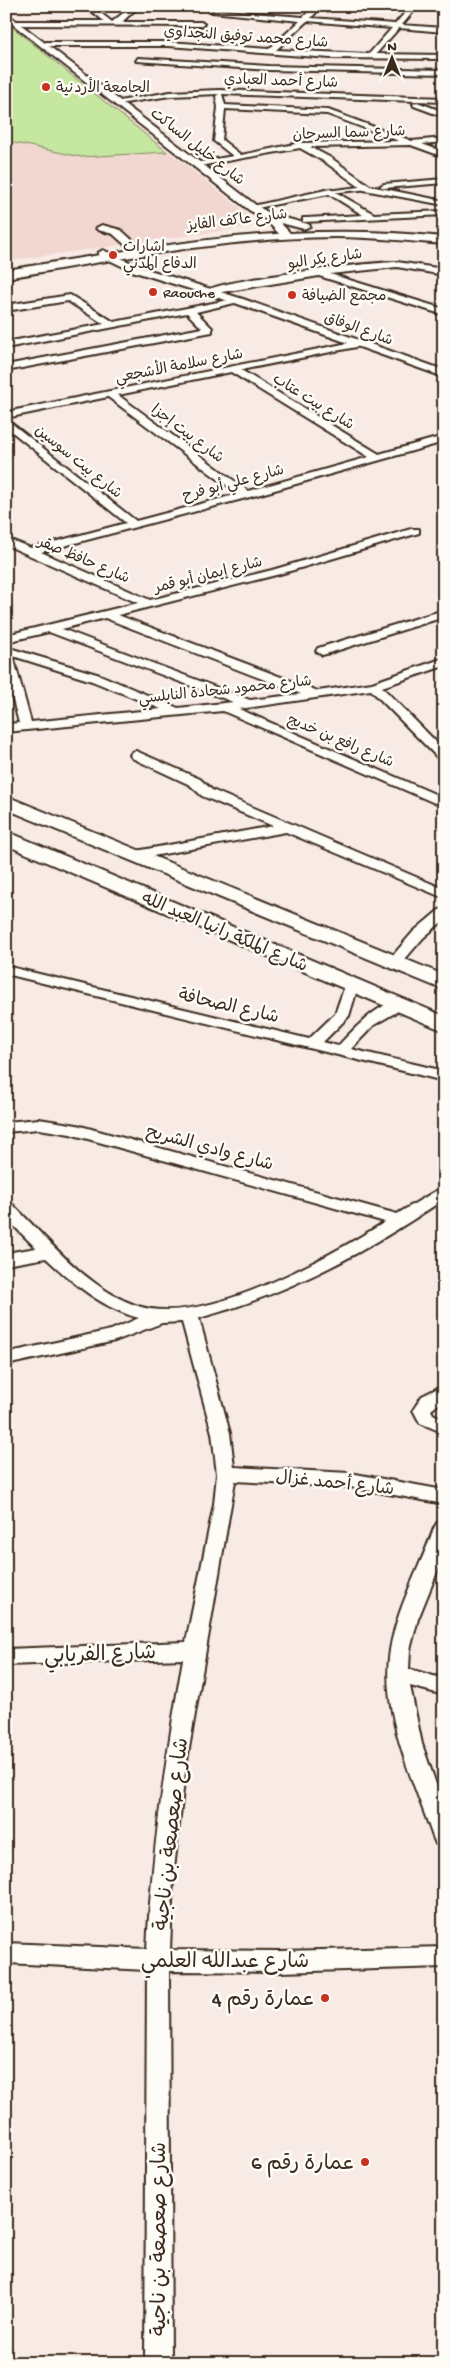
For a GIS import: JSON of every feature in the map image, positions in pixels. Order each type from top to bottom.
[{"type":"main road","points":[[269,218],[318,228]]},
{"type":"main road","points":[[102,228],[117,232],[136,249]]},
{"type":"main road","name":"شارع عاكف الفايز","points":[[6,274],[73,264],[136,249],[318,228],[371,230],[444,241]]},
{"type":"main road","name":"شارع عاكف الفايز","points":[[6,267],[155,252],[276,233],[413,236]]},
{"type":"main road","points":[[73,264],[142,269],[143,259],[155,252]]},
{"type":"main road","name":"شارع الملكة رانيا العبد الله","points":[[6,802],[444,983]]},
{"type":"main road","name":"شارع الملكة رانيا العبد الله","points":[[6,837],[277,954],[352,983],[444,1024]]},
{"type":"street","points":[[88,6],[113,23]]},
{"type":"street","points":[[113,23],[136,6]]},
{"type":"street","points":[[177,45],[222,6]]},
{"type":"street","points":[[269,53],[319,6]]},
{"type":"street","points":[[370,57],[415,6]]},
{"type":"street","points":[[215,12],[444,30]]},
{"type":"street","name":"شارع خليل الساكت","points":[[6,15],[46,44],[197,165],[269,218],[276,233]]},
{"type":"street","points":[[16,22],[201,24]]},
{"type":"street","name":"شارع محمد توفيق النجداوي","points":[[46,44],[177,45],[269,53],[370,57],[444,56]]},
{"type":"street","points":[[138,60],[263,68],[444,72]]},
{"type":"street","points":[[219,92],[222,107],[218,141],[239,157]]},
{"type":"street","name":"شارع أحمد العبادي","points":[[118,102],[170,94],[219,92],[444,100]]},
{"type":"street","points":[[405,99],[444,115]]},
{"type":"street","points":[[222,107],[328,112],[444,155]]},
{"type":"street","name":"شارع سما السرحان","points":[[197,165],[300,145],[410,143],[444,140]]},
{"type":"street","points":[[300,145],[328,160],[367,188],[444,203]]},
{"type":"street","points":[[253,208],[300,196],[444,181]]},
{"type":"street","points":[[330,192],[371,216]]},
{"type":"street","name":"شارع خليل الساكت","points":[[253,208],[276,233]]},
{"type":"street","points":[[306,220],[444,213]]},
{"type":"street","name":"شارع الوفاق","points":[[111,255],[142,269],[239,301],[444,374]]},
{"type":"street","name":"شارع بكر البو","points":[[210,291],[318,273],[400,263],[419,265],[444,272]]},
{"type":"street","points":[[318,273],[444,312]]},
{"type":"street","points":[[6,308],[70,298],[112,325]]},
{"type":"street","points":[[6,345],[239,301]]},
{"type":"street","points":[[6,368],[209,330],[189,310]]},
{"type":"street","name":"شارع سلامة الأشجعي","points":[[6,415],[358,344]]},
{"type":"street","name":"شارع بيت عتاب","points":[[234,370],[378,458]]},
{"type":"street","name":"شارع بيت إجزا","points":[[111,394],[246,495]]},
{"type":"street","name":"شارع بيت سوسين","points":[[6,422],[132,523]]},
{"type":"street","name":"شارع علي أبو فرح","points":[[29,552],[132,523],[246,495],[444,439]]},
{"type":"street","name":"شارع إيمان أبو قمر","points":[[6,646],[50,628],[276,572],[415,532]]},
{"type":"street","name":"شارع حافظ صقر","points":[[6,541],[150,604]]},
{"type":"street","points":[[322,651],[444,613]]},
{"type":"street","points":[[106,614],[318,695]]},
{"type":"street","points":[[50,628],[248,704]]},
{"type":"street","points":[[6,646],[96,678],[177,712]]},
{"type":"street","points":[[6,646],[26,726]]},
{"type":"street","name":"شارع محمود شحادة النابلسي","points":[[6,728],[225,707],[318,695],[374,686],[444,662]]},
{"type":"street","points":[[374,686],[444,757]]},
{"type":"street","name":"شارع رافع بن خديج","points":[[225,707],[444,803]]},
{"type":"street","points":[[136,756],[195,782],[207,793],[284,828],[444,894]]},
{"type":"street","points":[[136,855],[284,828]]},
{"type":"street","points":[[394,962],[418,935],[444,912]]},
{"type":"street","name":"شارع الصحافة","points":[[6,970],[444,1076]]},
{"type":"street","points":[[313,1043],[342,1016],[352,983]]},
{"type":"street","points":[[341,1051],[368,1022],[400,1004]]},
{"type":"street","name":"شارع وادي الشريح","points":[[6,1128],[39,1124],[70,1129],[401,1221]]},
{"type":"street","points":[[6,1359],[115,1335],[160,1317],[189,1314],[243,1299],[355,1249],[401,1221],[444,1191]]},
{"type":"street","points":[[6,1208],[82,1279],[105,1296],[126,1308],[160,1317]]},
{"type":"street","points":[[6,1259],[51,1251]]},
{"type":"street","name":"شارع صعصعة بن ناجية","points":[[158,2363],[158,1961],[162,1878],[174,1772],[194,1650],[223,1504],[226,1474],[221,1433],[189,1314]]},
{"type":"street","points":[[444,1392],[425,1405],[422,1411],[422,1415],[427,1421],[444,1426]]},
{"type":"street","name":"شارع أحمد غزال","points":[[226,1474],[299,1476],[350,1480],[444,1497]]},
{"type":"street","points":[[444,1528],[408,1620],[400,1649],[397,1674],[411,1736],[444,1837]]},
{"type":"street","name":"شارع الفريابي","points":[[6,1657],[194,1650]]},
{"type":"street","points":[[397,1674],[444,1687]]},
{"type":"street","name":"شارع عبدالله العلمي","points":[[6,1953],[158,1961],[314,1961],[444,1957]]},
{"type":"shaded area","name":"الجامعة الأردنية","points":[[6,22],[245,212],[255,224],[251,227],[6,261]]},
{"type":"green space","points":[[6,22],[167,152],[81,157],[6,141]]},
{"type":"place","name":"الجامعة الأردنية","points":[[46,87]]},
{"type":"place","name":"اشارات الدفاع المدني","points":[[113,255]]},
{"type":"place","name":"Raouche","points":[[153,292]]},
{"type":"place","name":"مجمع الضيافة","points":[[292,295]]},
{"type":"place","name":"عمارة رقم 4","points":[[325,1998]]},
{"type":"place","name":"عمارة رقم 6","points":[[365,2162]]}]
